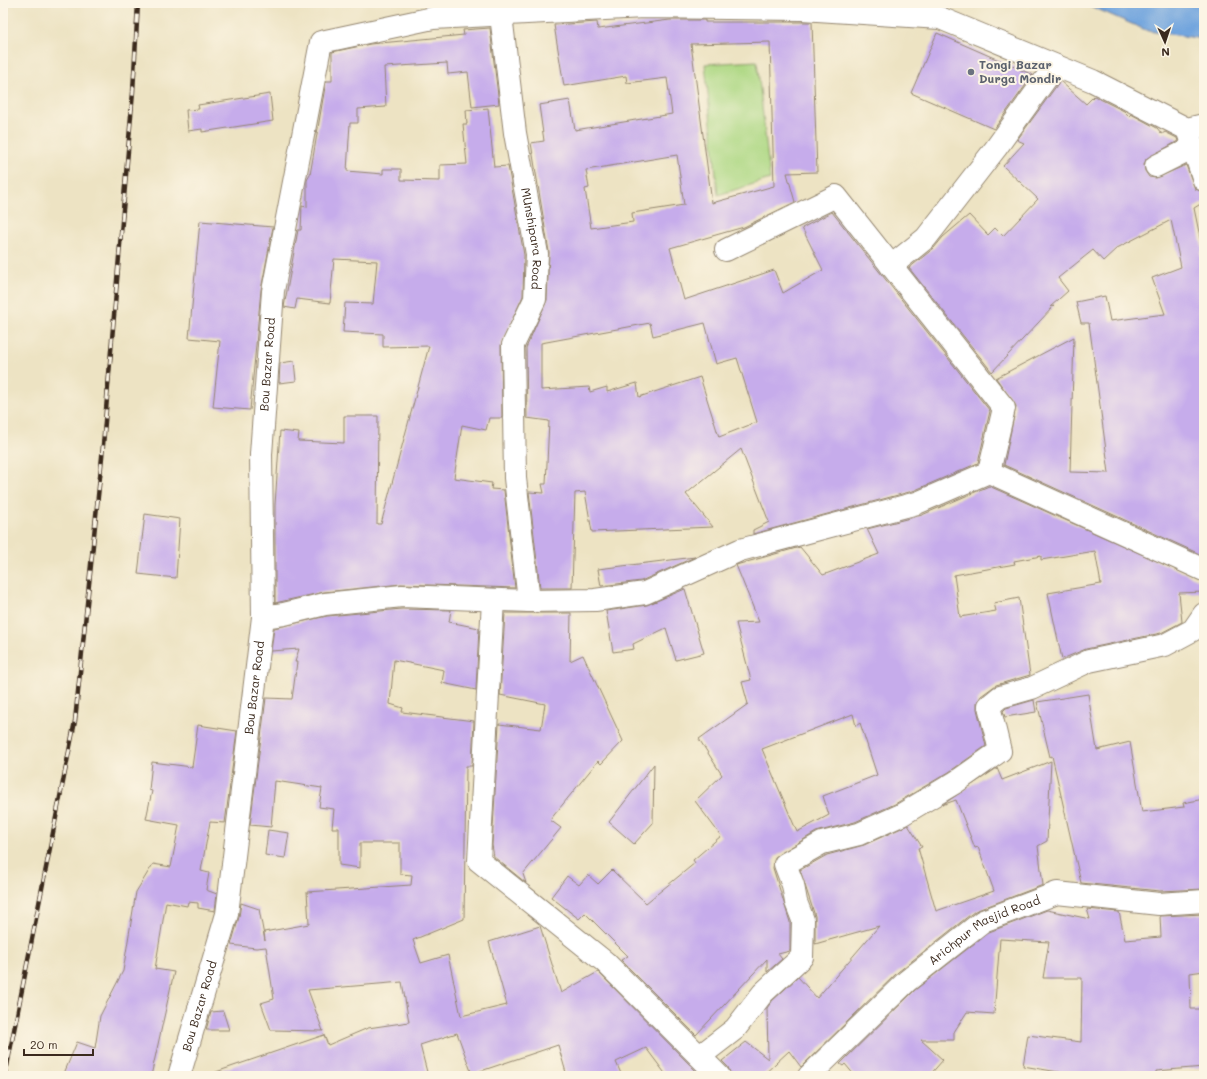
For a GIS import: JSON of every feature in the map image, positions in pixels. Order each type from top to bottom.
[{"type":"street","points":[[501,15],[644,7],[802,9],[940,18],[1093,81],[1195,134]]},
{"type":"street","name":"Bou Bazar Road","points":[[179,1076],[227,914],[263,616],[262,454],[273,291],[320,42],[432,18],[501,15]]},
{"type":"street","name":"MUnshipara Road","points":[[501,15],[515,133],[538,254],[535,300],[513,345],[515,478],[529,601]]},
{"type":"street","points":[[891,266],[926,238],[996,148],[1055,66]]},
{"type":"street","points":[[1156,166],[1195,134]]},
{"type":"street","points":[[1195,134],[1204,180]]},
{"type":"street","points":[[726,250],[836,196],[1004,408],[989,472]]},
{"type":"street","points":[[263,616],[284,614],[325,604],[402,596],[529,601],[595,600],[645,593],[740,550],[917,503],[989,472],[1204,570]]},
{"type":"street","points":[[493,600],[479,862],[606,962],[719,1076]]},
{"type":"street","points":[[700,1056],[735,1029],[764,993],[802,957],[804,920],[796,902],[793,885],[785,864],[822,843],[859,834],[901,815],[956,782],[1000,751],[989,706],[1000,696],[1032,688],[1089,661],[1165,645],[1193,630],[1204,614]]},
{"type":"street","name":"Arichpur Masjid Road","points":[[810,1076],[907,981],[983,921],[1057,893],[1159,904],[1204,901]]},
{"type":"green space","points":[[757,61],[770,179],[718,195],[705,64]]},
{"type":"water","points":[[1083,3],[1204,3],[1204,39],[1148,31]]},
{"type":"building","points":[[670,20],[705,20],[705,22],[812,22],[817,172],[787,173],[795,202],[744,227],[670,248],[684,300],[774,270],[783,293],[823,270],[802,228],[832,212],[990,411],[978,463],[913,491],[753,534],[753,530],[769,522],[741,449],[686,494],[713,527],[592,532],[585,492],[575,493],[572,588],[540,588],[529,492],[544,493],[542,484],[546,484],[549,421],[527,418],[526,348],[547,300],[549,252],[531,143],[544,141],[539,105],[570,100],[575,130],[672,114],[667,78],[627,83],[626,76],[564,86],[554,25],[597,22],[598,29]],"holes":[[[770,42],[774,186],[712,203],[691,44]],[[677,155],[684,205],[632,213],[633,222],[591,228],[585,189],[589,188],[586,170]],[[650,323],[653,336],[705,323],[716,364],[737,358],[757,422],[719,437],[700,377],[639,397],[637,383],[607,392],[607,387],[590,392],[589,387],[541,390],[541,343]]]},
{"type":"building","points":[[490,28],[499,104],[472,107],[468,72],[448,74],[447,63],[384,67],[386,107],[358,109],[358,123],[350,123],[347,171],[383,174],[383,169],[401,169],[401,180],[440,181],[440,165],[467,164],[463,124],[467,124],[466,110],[488,108],[494,167],[508,166],[524,255],[523,296],[501,345],[502,418],[489,418],[486,430],[462,425],[454,478],[492,483],[491,489],[504,490],[515,588],[401,584],[324,592],[275,603],[275,505],[280,431],[299,433],[298,441],[344,443],[344,416],[378,416],[377,524],[381,524],[429,346],[383,347],[383,334],[343,332],[345,303],[373,304],[377,261],[334,259],[330,303],[297,299],[295,309],[284,307],[298,230],[301,230],[302,206],[307,207],[307,180],[310,175],[326,81],[332,81],[332,52],[370,44],[464,35],[463,30]]},
{"type":"building","name":"Tongi Bazar Durga Mondir","points":[[937,33],[1033,75],[994,129],[911,93]]},
{"type":"building","points":[[1060,81],[1086,104],[1094,96],[1124,111],[1129,116],[1131,114],[1157,128],[1162,134],[1165,132],[1177,138],[1178,141],[1146,159],[1144,165],[1145,171],[1149,177],[1156,178],[1186,165],[1195,189],[1204,192],[1204,202],[1194,208],[1203,252],[1200,252],[1204,279],[1204,556],[1004,465],[1016,406],[996,378],[1074,337],[1070,472],[1109,473],[1089,323],[1081,323],[1076,302],[1105,296],[1110,321],[1165,314],[1152,278],[1181,267],[1171,220],[1117,248],[1103,261],[1093,250],[1058,278],[1068,291],[1050,307],[1054,306],[992,372],[909,268],[934,248],[943,237],[969,215],[988,235],[995,228],[1003,236],[1038,199],[1003,166],[1024,143],[1017,140]]},
{"type":"building","points":[[270,94],[273,121],[202,132],[202,129],[188,131],[186,110],[199,109],[198,105]]},
{"type":"building","points":[[200,221],[273,227],[261,290],[250,410],[213,407],[220,341],[189,338]]},
{"type":"building","points":[[294,361],[296,381],[279,383],[280,363]]},
{"type":"building","points":[[989,486],[1204,582],[1204,592],[1179,593],[1182,622],[1161,633],[1086,649],[1062,659],[1048,593],[1101,584],[1095,551],[1041,560],[1041,556],[1014,561],[1015,564],[954,575],[960,617],[996,611],[994,603],[1019,598],[1030,675],[996,685],[981,696],[977,702],[977,709],[986,746],[949,772],[895,804],[855,822],[816,832],[775,857],[773,868],[790,922],[790,951],[778,954],[782,959],[767,972],[767,959],[696,1035],[621,960],[628,956],[585,913],[579,919],[551,897],[567,876],[579,885],[588,875],[598,884],[612,870],[646,903],[695,863],[693,860],[721,836],[695,801],[722,775],[699,739],[748,704],[742,682],[751,680],[736,623],[759,622],[736,565],[800,547],[823,575],[879,554],[867,529],[922,515]],"holes":[[[853,714],[856,726],[860,723],[877,775],[823,796],[829,815],[797,832],[762,749]]]},
{"type":"building","points":[[145,514],[180,519],[176,578],[138,574]]},
{"type":"building","points":[[695,557],[641,581],[601,586],[598,569]]},
{"type":"building","points":[[685,589],[704,653],[676,660],[666,628],[633,644],[634,649],[613,652],[606,611],[647,605]]},
{"type":"building","points":[[402,609],[451,610],[449,622],[479,628],[476,690],[442,683],[444,670],[394,660],[390,704],[403,708],[402,712],[474,721],[472,766],[466,766],[464,919],[413,940],[421,963],[448,955],[461,1016],[507,1005],[489,942],[540,926],[561,993],[598,972],[701,1076],[667,1076],[646,1048],[616,1062],[622,1076],[567,1076],[558,1045],[472,1074],[457,1033],[420,1045],[428,1076],[217,1076],[216,1072],[324,1035],[328,1045],[368,1028],[409,1022],[402,982],[308,990],[323,1031],[271,1030],[261,1003],[274,999],[266,947],[256,948],[231,945],[239,917],[241,903],[259,909],[265,941],[264,932],[309,924],[307,892],[411,885],[412,875],[400,874],[400,843],[360,843],[360,868],[339,865],[339,828],[332,828],[334,809],[319,807],[322,788],[275,781],[271,827],[250,825],[266,698],[292,699],[297,662],[295,662],[299,649],[271,651],[274,628],[327,616]]},
{"type":"building","points":[[505,613],[571,613],[570,661],[583,655],[623,741],[601,764],[598,761],[550,820],[561,828],[523,874],[526,883],[494,857],[492,845],[499,724],[541,729],[545,704],[500,695]]},
{"type":"building","points":[[1088,694],[1097,750],[1130,742],[1142,812],[1184,807],[1183,803],[1204,799],[1204,889],[1160,891],[1081,883],[1052,756],[1050,757],[1037,702]]},
{"type":"building","points":[[1034,700],[1036,712],[1005,717],[1003,711],[1006,708]]},
{"type":"building","points":[[198,725],[237,731],[225,823],[210,822],[201,871],[209,873],[206,890],[217,894],[215,911],[198,908],[198,903],[188,902],[187,906],[166,902],[155,969],[174,972],[151,1076],[63,1076],[77,1042],[95,1048],[100,1016],[123,971],[136,892],[153,864],[171,867],[179,825],[146,819],[152,791],[149,790],[152,762],[192,767]]},
{"type":"building","points":[[1051,761],[1047,841],[1038,846],[1043,885],[975,911],[898,972],[801,1067],[789,1051],[762,1076],[731,1076],[728,1067],[722,1061],[746,1042],[768,1059],[767,1008],[772,1001],[798,977],[817,998],[879,926],[815,944],[815,916],[800,870],[827,855],[864,845],[908,825],[922,847],[918,848],[936,911],[994,891],[978,847],[975,848],[956,800],[942,805],[997,768],[1002,780]]},
{"type":"building","points":[[654,764],[653,823],[634,844],[609,822]]},
{"type":"building","points":[[268,830],[289,833],[285,858],[265,855]]},
{"type":"building","points":[[1087,909],[1119,912],[1125,940],[1161,937],[1160,916],[1204,914],[1204,971],[1190,973],[1191,1009],[1204,1009],[1204,1067],[1156,1071],[1156,1076],[1104,1076],[1070,1074],[1023,1066],[1028,1035],[1081,1042],[1082,978],[1043,978],[1049,942],[1000,939],[994,1014],[967,1012],[954,1032],[954,1040],[921,1040],[943,1060],[929,1076],[855,1076],[845,1064],[843,1066],[840,1064],[915,990],[989,932],[1047,910],[1090,919]]},
{"type":"building","points":[[223,1011],[229,1030],[206,1030],[211,1012]]},
{"type":"railway","points":[[5,1076],[75,721],[102,457],[133,92],[138,3]]},
{"type":"place","name":"Tongi Bazar Durga Mondir","points":[[971,72]]}]
